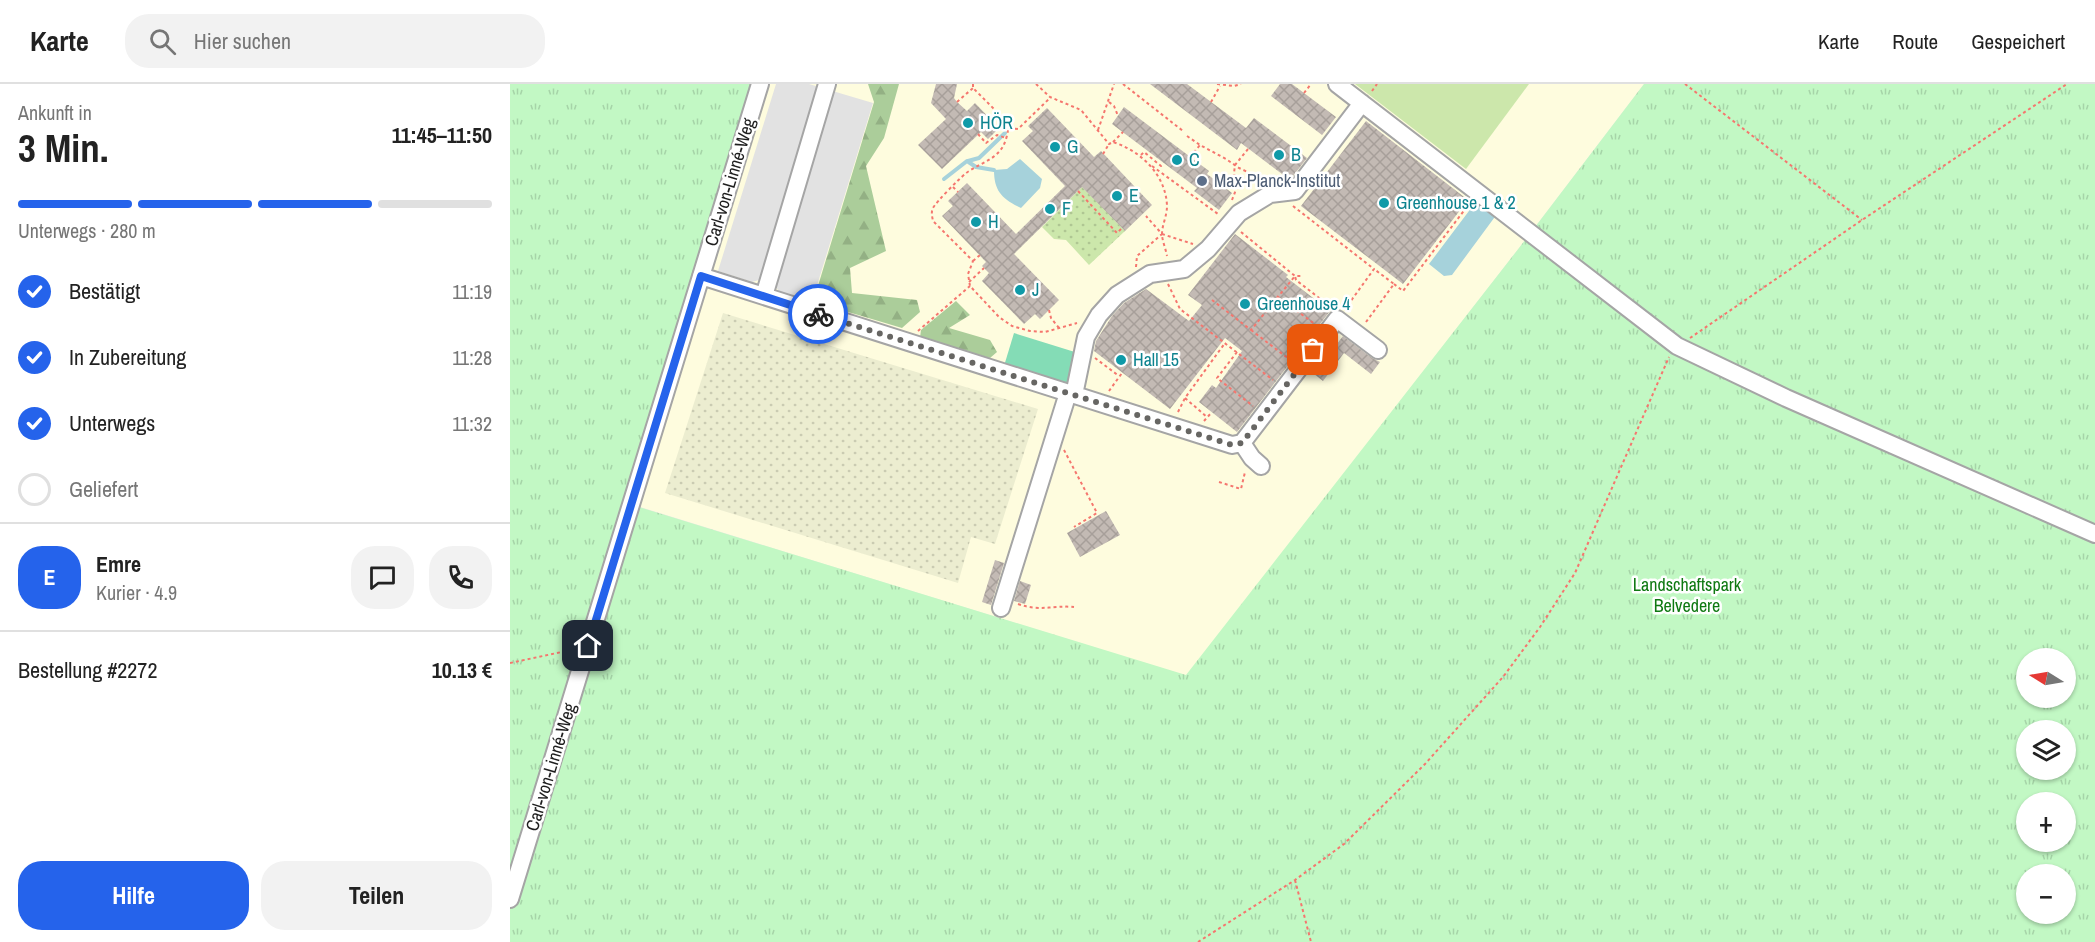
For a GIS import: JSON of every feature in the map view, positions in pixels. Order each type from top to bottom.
[{"type":"street","name":"Carl-von-Linné-Weg","points":[[510,899],[760,84]]},
{"type":"street","points":[[764,296],[827,84]]},
{"type":"street","points":[[1337,84],[1677,346],[1786,398],[2095,534]]},
{"type":"street","points":[[1003,604],[1056,434],[1071,394],[1086,337],[1099,315],[1117,295],[1136,281],[1150,274],[1184,269],[1208,249],[1234,218],[1269,194],[1295,191],[1362,104]]},
{"type":"street","points":[[701,276],[1232,445],[1242,443],[1339,317],[1356,334],[1378,350]]},
{"type":"street","points":[[1242,443],[1256,462]]},
{"type":"path","points":[[1036,84],[1050,97],[1080,110],[1109,144]]},
{"type":"path","points":[[1098,130],[1114,84]]},
{"type":"path","points":[[1123,84],[1183,131]]},
{"type":"path","points":[[1211,102],[1219,85],[1241,84]]},
{"type":"path","points":[[1304,93],[1311,84]]},
{"type":"path","points":[[1685,84],[1862,220]]},
{"type":"path","points":[[1198,942],[1295,880],[1344,844],[1425,764],[1503,677],[1540,627],[1575,573],[1671,351],[1862,220],[2067,84]]},
{"type":"path","points":[[957,102],[973,86],[1006,121],[1009,129],[1004,146],[997,154],[966,174],[933,206],[931,214],[933,221],[974,261]]},
{"type":"path","points":[[1009,129],[1018,129],[1050,97]]},
{"type":"path","points":[[1109,102],[1114,106],[1118,116]]},
{"type":"path","points":[[1103,154],[1109,144],[1123,132]]},
{"type":"path","points":[[978,134],[986,143],[997,135],[1006,138]]},
{"type":"path","points":[[1187,136],[1235,165],[1275,184],[1289,203],[1403,291],[1479,192]]},
{"type":"path","points":[[1113,142],[1126,146],[1141,155],[1150,165],[1161,184],[1167,205],[1166,223],[1162,234],[1137,256],[1136,281]]},
{"type":"path","points":[[1190,157],[1200,145]]},
{"type":"path","points":[[1234,218],[1231,206],[1237,187],[1235,165],[1248,148]]},
{"type":"path","points":[[1141,155],[1144,152],[1161,166],[1163,163]]},
{"type":"path","points":[[1150,165],[1234,218],[1295,276],[1296,280],[1339,317],[1374,268]]},
{"type":"path","points":[[953,187],[958,192]]},
{"type":"path","points":[[1078,191],[1117,233],[1122,228]]},
{"type":"path","points":[[1146,216],[1162,234],[1169,265],[1165,272],[1167,283],[1180,309],[1284,388]]},
{"type":"path","points":[[1314,222],[1317,218]]},
{"type":"path","points":[[1162,234],[1208,249]]},
{"type":"path","points":[[1353,252],[1356,249]]},
{"type":"path","points":[[980,255],[974,261],[968,274],[969,284],[999,317],[1012,326],[1045,332],[1073,325],[1089,316],[1099,315]]},
{"type":"path","points":[[906,341],[984,268]]},
{"type":"path","points":[[1251,330],[1295,276],[1303,276]]},
{"type":"path","points":[[1356,334],[1394,284]]},
{"type":"path","points":[[1277,296],[1327,333]]},
{"type":"path","points":[[1212,300],[1300,368]]},
{"type":"path","points":[[1049,310],[1051,318],[1060,329]]},
{"type":"path","points":[[1171,426],[1185,398],[1225,343]]},
{"type":"path","points":[[1084,346],[1088,352],[1119,376]]},
{"type":"path","points":[[1237,352],[1229,366],[1217,378],[1265,415]]},
{"type":"path","points":[[1260,376],[1263,372]]},
{"type":"path","points":[[1100,404],[1122,373]]},
{"type":"path","points":[[1185,398],[1207,417]]},
{"type":"path","points":[[1056,434],[1076,468],[1097,513],[1074,527]]},
{"type":"path","points":[[1219,483],[1241,489],[1246,468],[1256,462]]},
{"type":"path","points":[[1003,604],[1043,609],[1074,607]]},
{"type":"path","points":[[510,663],[588,646]]},
{"type":"path","points":[[1295,880],[1311,942]]},
{"type":"shaded area","points":[[768,84],[1644,84],[1187,676],[637,506]]},
{"type":"shaded area","points":[[776,84],[809,84],[873,103],[812,302],[779,291],[772,282],[762,279],[752,282],[718,271]]},
{"type":"green space","name":"Landschaftspark Belvedere","points":[[510,84],[752,84],[626,503],[1186,675],[1644,84],[2095,84],[2095,942],[510,942]]},
{"type":"green space","points":[[868,84],[899,84],[884,138],[866,166],[886,251],[850,268],[852,293],[917,300],[920,312],[902,328],[818,303],[814,299],[874,102]]},
{"type":"green space","points":[[1355,84],[1529,84],[1466,169]]},
{"type":"green space","points":[[1082,187],[1125,231],[1089,265],[1066,240],[1054,239],[1042,227]]},
{"type":"green space","points":[[956,301],[970,315],[949,328],[990,340],[997,352],[990,358],[920,338],[921,330]]},
{"type":"green space","points":[[723,313],[1038,409],[995,544],[971,537],[958,583],[665,493]]},
{"type":"green space","points":[[1014,333],[1078,353],[1068,386],[1004,366]]},
{"type":"water","points":[[1020,159],[1042,179],[1040,188],[1021,208],[1000,194],[994,170],[1007,169]]},
{"type":"water","points":[[1478,199],[1497,214],[1452,275],[1444,276],[1429,264]]},
{"type":"building","name":"HÖR","points":[[936,84],[957,84],[954,98],[957,102],[967,111],[975,103],[999,128],[988,139],[981,132],[942,169],[918,145],[946,119],[931,103]]},
{"type":"building","points":[[1150,84],[1187,84],[1246,128],[1254,118],[1307,158],[1290,180],[1241,143],[1237,150]]},
{"type":"building","points":[[1280,84],[1292,84],[1336,117],[1322,135],[1271,96]]},
{"type":"building","name":"C","points":[[1124,107],[1209,171],[1207,174],[1232,193],[1219,210],[1194,191],[1197,188],[1112,124]]},
{"type":"building","points":[[1047,108],[1094,157],[1101,151],[1152,205],[1125,231],[1082,187],[1014,254],[1059,300],[1040,319],[1035,314],[1024,324],[982,281],[989,273],[982,266],[986,262],[942,216],[953,206],[948,201],[967,183],[1016,234],[1065,186],[1022,141],[1033,131],[1028,126]]},
{"type":"building","name":"Greenhouse 1 & 2","points":[[1366,121],[1468,200],[1403,284],[1301,206]]},
{"type":"building","points":[[1235,234],[1330,311],[1237,432],[1199,402],[1212,385],[1216,388],[1242,351],[1225,338],[1170,409],[1094,351],[1096,341],[1112,316],[1124,303],[1146,289],[1189,321],[1202,305],[1188,295]]},
{"type":"building","points":[[1343,336],[1380,362],[1371,374],[1344,353],[1323,381],[1314,374]]},
{"type":"building","points":[[1106,511],[1120,535],[1080,557],[1067,533]]},
{"type":"building","points":[[995,560],[1004,563],[991,605],[982,602]]},
{"type":"building","points":[[1020,581],[1031,585],[1025,604],[1014,601]]},
{"type":"waterway","points":[[968,161],[979,158],[1005,133]]},
{"type":"waterway","points":[[944,179],[967,161],[976,167],[994,170]]},
{"type":"way so far","points":[[818,314],[1232,445],[1242,443],[1313,350]]},
{"type":"place","name":"HÖR","points":[[968,123]]},
{"type":"place","name":"G","points":[[1055,147]]},
{"type":"place","name":"B","points":[[1279,155]]},
{"type":"place","name":"C","points":[[1177,160]]},
{"type":"place","name":"Max-Planck-Institut","points":[[1202,181]]},
{"type":"place","name":"E","points":[[1117,196]]},
{"type":"place","name":"Greenhouse 1 & 2","points":[[1384,203]]},
{"type":"place","name":"F","points":[[1050,209]]},
{"type":"place","name":"H","points":[[976,222]]},
{"type":"place","name":"J","points":[[1020,290]]},
{"type":"place","name":"Greenhouse 4","points":[[1245,304]]},
{"type":"place","name":"Hall 15","points":[[1121,360]]},
{"type":"route","points":[[588,646],[701,276],[818,314]]}]
